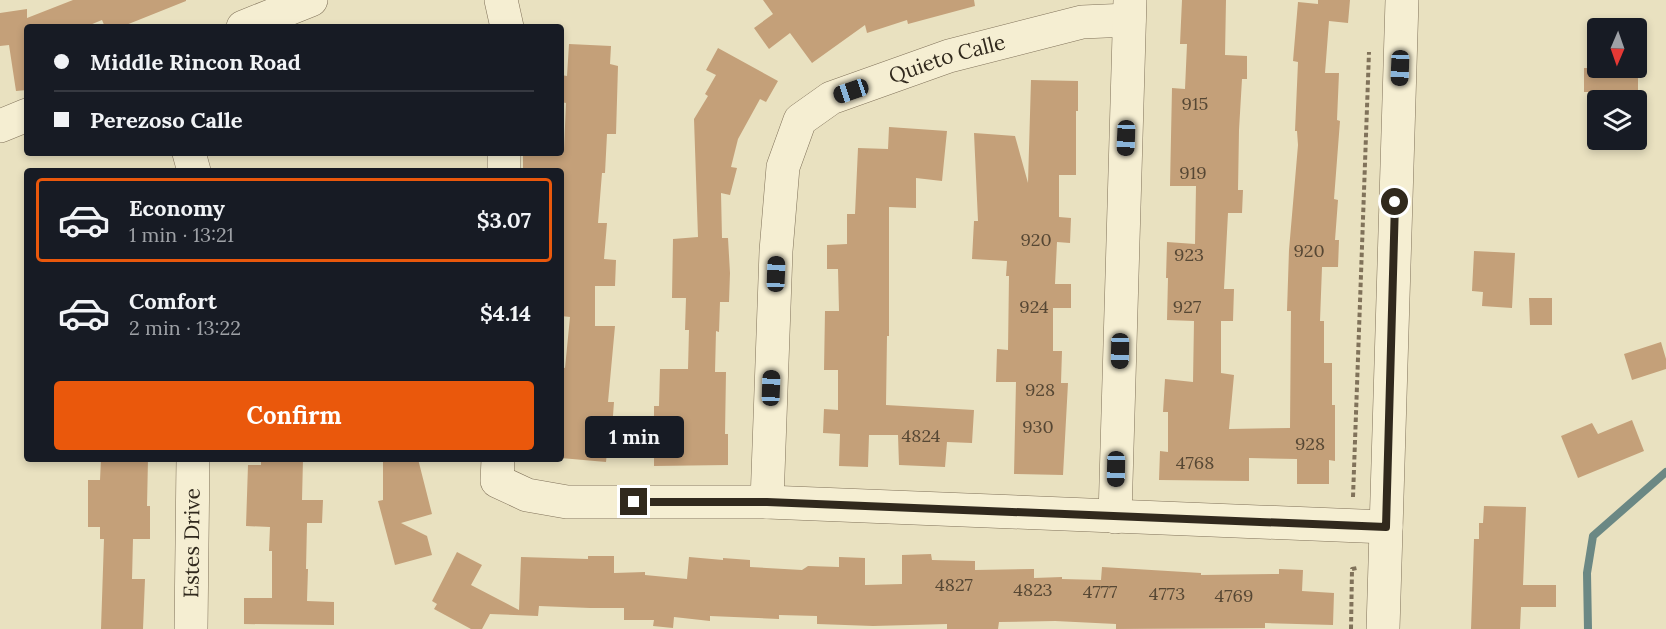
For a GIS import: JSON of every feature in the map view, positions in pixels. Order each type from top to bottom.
[{"type":"street","points":[[251,24],[311,0]]},
{"type":"street","points":[[501,0],[506,24]]},
{"type":"street","points":[[1383,629],[1402,0]]},
{"type":"street","points":[[1115,517],[1130,10]]},
{"type":"street","name":"Quieto Calle","points":[[767,502],[777,251],[783,167],[800,120],[831,98],[949,56],[1130,10]]},
{"type":"street","points":[[0,126],[24,116]]},
{"type":"street","name":"Estes Drive","points":[[191,629],[193,462]]},
{"type":"street","points":[[497,470],[527,495],[567,502],[767,502],[1386,527]]},
{"type":"path","points":[[1353,501],[1370,47]]},
{"type":"path","points":[[1350,629],[1352,569],[1359,568],[1357,558]]},
{"type":"building","points":[[73,0],[186,0],[128,24],[104,24],[102,20],[92,24],[24,24],[24,90],[16,91],[9,45],[0,46],[0,13],[27,9],[27,18]]},
{"type":"building","points":[[763,0],[974,0],[975,6],[908,24],[907,20],[867,33],[865,25],[812,63],[790,33],[769,49],[754,28],[773,14]]},
{"type":"building","points":[[1182,0],[1226,0],[1225,55],[1247,56],[1247,79],[1242,79],[1239,130],[1238,190],[1243,190],[1242,213],[1228,213],[1224,289],[1234,289],[1233,321],[1221,321],[1221,373],[1234,375],[1229,429],[1290,428],[1291,311],[1287,311],[1289,250],[1298,145],[1297,131],[1295,131],[1298,62],[1293,61],[1298,2],[1318,4],[1318,0],[1350,0],[1348,23],[1329,21],[1325,73],[1339,73],[1337,120],[1340,121],[1334,199],[1338,200],[1335,240],[1339,240],[1338,267],[1322,267],[1320,321],[1324,321],[1324,363],[1332,363],[1332,405],[1335,405],[1335,461],[1329,460],[1329,484],[1297,484],[1297,459],[1249,458],[1249,481],[1159,480],[1160,451],[1168,452],[1168,412],[1163,412],[1165,379],[1193,382],[1194,321],[1167,320],[1167,242],[1195,244],[1196,186],[1170,186],[1172,88],[1185,89],[1187,44],[1180,44]]},
{"type":"building","points":[[569,44],[611,46],[610,64],[618,66],[616,134],[607,134],[605,173],[602,173],[598,223],[607,223],[604,259],[616,260],[615,286],[595,286],[595,326],[615,326],[608,402],[614,402],[611,443],[608,443],[606,462],[564,458],[564,368],[570,317],[564,316],[564,168],[523,168],[523,156],[564,156],[566,103],[564,103],[564,76],[567,76]]},
{"type":"building","points":[[718,48],[778,81],[766,102],[760,99],[738,139],[731,167],[737,168],[730,195],[721,193],[722,238],[728,238],[730,273],[729,302],[720,302],[719,332],[716,331],[715,372],[726,372],[725,434],[728,434],[728,465],[654,466],[654,406],[659,406],[660,369],[688,369],[689,330],[685,330],[686,298],[672,298],[673,239],[698,237],[694,119],[708,96],[705,94],[716,75],[706,70]]},
{"type":"building","points":[[1584,68],[1587,68],[1587,78],[1638,78],[1638,90],[1587,90],[1584,92]]},
{"type":"building","points":[[1031,80],[1078,81],[1076,175],[1059,175],[1059,217],[1071,218],[1070,243],[1057,242],[1055,284],[1071,284],[1071,308],[1053,308],[1053,351],[1062,351],[1061,383],[1068,383],[1063,475],[1014,474],[1016,382],[996,382],[997,349],[1008,350],[1009,276],[1006,276],[1007,261],[972,259],[974,221],[978,221],[974,133],[1015,136],[1028,183]]},
{"type":"building","points":[[889,127],[947,131],[942,181],[916,178],[916,208],[889,207],[889,336],[887,336],[886,405],[974,410],[972,443],[947,442],[945,467],[899,465],[898,435],[869,435],[868,467],[839,466],[840,434],[823,433],[824,409],[838,410],[838,370],[824,370],[825,311],[839,311],[838,269],[827,269],[827,245],[847,244],[847,214],[855,214],[858,148],[888,149]]},
{"type":"building","points":[[1474,251],[1515,253],[1512,308],[1482,306],[1483,292],[1472,291]]},
{"type":"building","points":[[1529,298],[1552,298],[1552,325],[1530,325]]},
{"type":"building","points":[[1661,342],[1666,359],[1666,369],[1632,380],[1624,354]]},
{"type":"building","points":[[1632,420],[1644,451],[1578,478],[1561,436],[1592,423],[1598,434]]},
{"type":"building","points":[[101,462],[148,462],[147,506],[150,506],[150,539],[133,539],[132,579],[145,579],[143,629],[101,629],[104,539],[100,539],[100,527],[88,527],[88,480],[100,480]]},
{"type":"building","points":[[261,462],[303,462],[302,500],[323,500],[322,523],[307,523],[307,601],[334,602],[334,625],[244,624],[244,598],[272,598],[270,527],[246,526],[248,465],[261,465]]},
{"type":"building","points":[[383,462],[419,462],[432,514],[401,523],[427,536],[432,555],[395,565],[378,501],[383,500]]},
{"type":"building","points":[[1484,506],[1526,507],[1523,585],[1556,585],[1556,607],[1521,607],[1520,629],[1471,629],[1474,539],[1479,539],[1479,523],[1483,523]]},
{"type":"building","points":[[457,552],[482,565],[471,585],[519,610],[521,557],[588,559],[588,556],[614,556],[614,573],[645,572],[645,575],[687,579],[689,557],[750,560],[750,567],[802,570],[808,566],[839,567],[839,557],[865,558],[865,585],[902,584],[902,555],[931,554],[932,560],[975,561],[975,570],[1034,569],[1034,578],[1062,577],[1062,579],[1101,580],[1102,567],[1201,573],[1201,575],[1279,574],[1279,569],[1303,570],[1302,591],[1334,593],[1333,625],[1265,623],[1265,628],[1116,629],[1116,624],[1055,621],[999,622],[998,629],[947,629],[947,624],[873,626],[817,624],[817,616],[779,615],[779,619],[710,616],[710,621],[674,617],[673,628],[653,626],[654,620],[624,620],[624,608],[539,606],[538,616],[490,614],[482,629],[471,629],[434,609],[437,604],[432,601]]},
{"type":"waterway","points":[[1588,629],[1587,573],[1593,536],[1666,472]]},
{"type":"route","points":[[634,502],[767,502],[1386,527],[1395,202]]}]
